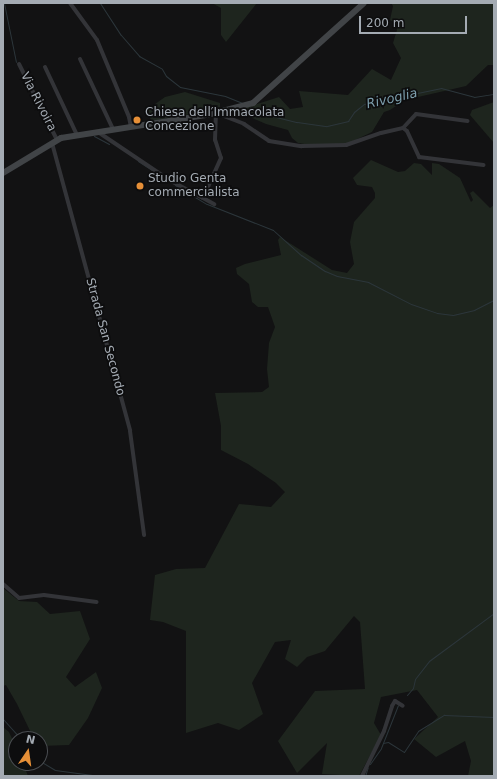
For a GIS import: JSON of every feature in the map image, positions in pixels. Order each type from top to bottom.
[{"type":"street","points":[[70,3],[97,40],[129,117],[131,127]]},
{"type":"street","points":[[3,173],[54,141],[77,135],[216,113],[250,104],[364,3]]},
{"type":"street","points":[[80,59],[113,129]]},
{"type":"street","name":"Via Rivoira","points":[[19,64],[54,141]]},
{"type":"street","points":[[45,67],[77,135]]},
{"type":"street","points":[[216,113],[244,124],[269,141],[302,146],[346,145],[381,133],[403,128],[416,114],[468,121]]},
{"type":"street","points":[[203,198],[221,158],[215,140],[216,113]]},
{"type":"street","points":[[403,128],[407,131],[419,157],[484,164]]},
{"type":"street","points":[[98,132],[166,178],[214,204]]},
{"type":"street","name":"Strada San Secondo","points":[[54,141],[130,431],[144,535]]},
{"type":"street","points":[[3,584],[19,598],[44,595],[97,602]]},
{"type":"street","points":[[362,776],[384,731],[392,706],[395,701],[403,706]]},
{"type":"shaded area","points":[[212,3],[257,3],[226,42],[221,35],[221,8]]},
{"type":"shaded area","points":[[391,3],[494,3],[494,65],[488,65],[466,86],[405,100],[390,110],[384,112],[372,132],[349,143],[316,146],[298,143],[292,138],[288,130],[266,124],[241,113],[241,109],[279,97],[290,109],[303,107],[299,91],[348,95],[372,69],[391,80],[401,58],[393,43],[397,30],[397,24],[390,20],[393,6]]},
{"type":"shaded area","points":[[185,92],[220,103],[220,109],[151,121],[148,109],[165,97]]},
{"type":"shaded area","points":[[494,102],[494,143],[470,115],[472,110]]},
{"type":"shaded area","points":[[371,160],[398,172],[405,171],[414,163],[421,164],[432,175],[432,163],[439,164],[460,178],[471,202],[473,200],[470,193],[473,191],[490,208],[494,205],[494,776],[468,776],[471,761],[465,741],[436,757],[414,739],[438,717],[417,690],[381,697],[374,723],[381,735],[359,776],[322,774],[327,743],[297,773],[278,741],[315,691],[365,689],[360,622],[354,616],[325,651],[307,657],[297,667],[285,659],[291,640],[275,642],[252,683],[263,714],[239,730],[218,723],[186,733],[186,631],[163,622],[150,620],[155,575],[176,569],[205,568],[239,504],[271,507],[285,492],[276,483],[248,464],[221,450],[221,426],[215,393],[262,392],[269,387],[267,369],[269,343],[275,327],[268,307],[258,307],[252,302],[249,284],[237,274],[236,268],[245,264],[281,255],[278,240],[280,237],[332,270],[347,273],[354,264],[350,242],[354,222],[375,198],[375,193],[372,187],[357,185],[353,178]]},
{"type":"shaded area","points":[[3,588],[19,601],[37,602],[50,614],[80,611],[90,639],[66,677],[75,687],[96,672],[102,688],[88,718],[69,745],[48,746],[48,731],[30,731],[6,685],[3,686]]},
{"type":"shaded area","points":[[3,727],[8,731],[8,771],[26,771],[28,776],[3,776]]},
{"type":"waterway","points":[[4,3],[16,62]]},
{"type":"waterway","name":"Rivoglia","points":[[100,3],[121,35],[139,56],[162,69],[166,76],[180,87],[225,96],[242,103]]},
{"type":"waterway","name":"Rivoglia","points":[[250,107],[264,114],[297,122],[327,126],[348,121],[354,112],[364,104],[441,88],[474,97],[494,94]]},
{"type":"waterway","points":[[94,136],[109,144]]},
{"type":"waterway","points":[[138,161],[164,178]]},
{"type":"waterway","points":[[175,185],[207,204],[273,230],[301,255],[325,271],[337,276],[368,282],[411,304],[437,313],[453,315],[474,310],[494,300]]},
{"type":"waterway","points":[[407,695],[413,688],[415,679],[429,661],[494,613]]},
{"type":"waterway","points":[[370,764],[381,748],[398,705]]},
{"type":"waterway","points":[[383,743],[388,742],[404,752],[418,731],[444,715],[494,717]]},
{"type":"waterway","points":[[3,719],[14,731]]},
{"type":"waterway","points":[[48,766],[55,770],[100,776]]},
{"type":"waterway","points":[[365,776],[368,767]]},
{"type":"place","name":"Chiesa dell′Immacolata Concezione","points":[[137,120]]},
{"type":"place","name":"Studio Genta commercialista","points":[[140,186]]}]
